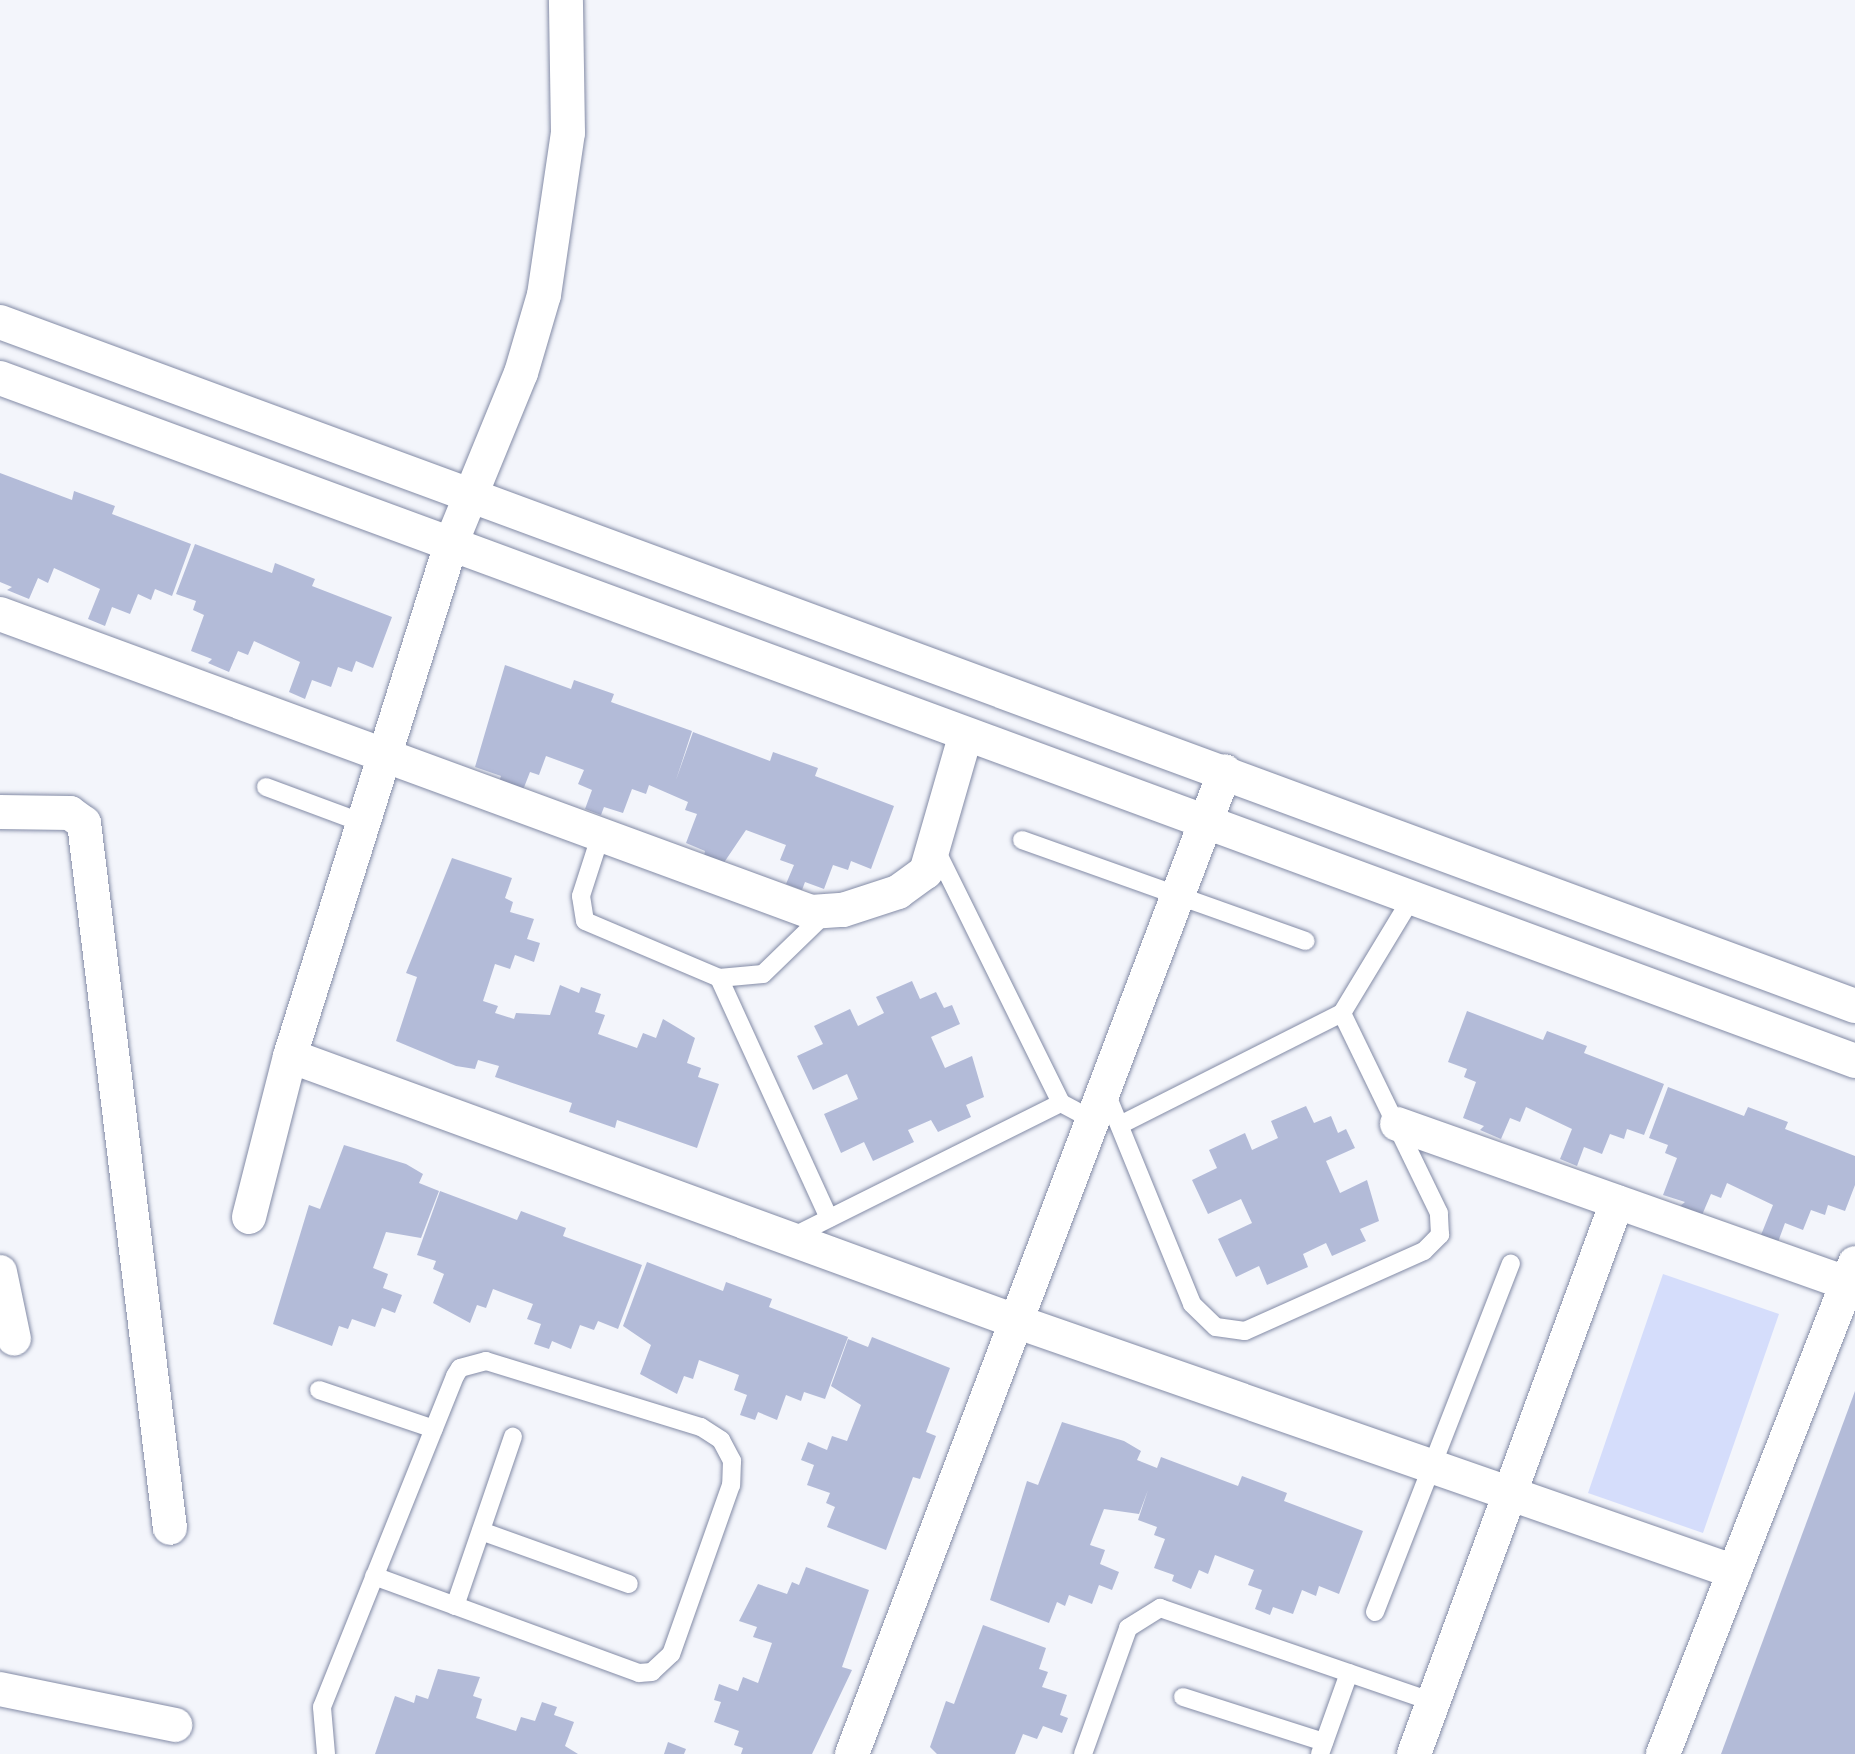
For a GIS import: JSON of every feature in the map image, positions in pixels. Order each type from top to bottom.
[{"type":"street","points":[[249,1217],[290,1056],[452,541],[521,373],[560,214],[568,133],[566,0]]},
{"type":"street","points":[[0,322],[470,498],[1225,771],[1855,1006]]},
{"type":"street","points":[[0,378],[452,541],[965,737],[1855,1061]]},
{"type":"street","points":[[0,614],[795,910],[827,912],[908,887],[926,872],[936,850],[965,737]]},
{"type":"street","points":[[852,1754],[1015,1321],[1105,1122],[1103,1085],[1225,771]]},
{"type":"street","points":[[0,812],[70,813],[84,823],[170,1528]]},
{"type":"street","points":[[290,1056],[1015,1321],[1735,1572]]},
{"type":"street","points":[[1397,1124],[1617,1202],[1852,1278],[1663,1754]]},
{"type":"street","points":[[1414,1754],[1617,1202]]},
{"type":"street","points":[[0,1272],[14,1339]]},
{"type":"street","points":[[0,1689],[175,1725]]},
{"type":"lane","points":[[266,787],[363,823]]},
{"type":"lane","points":[[600,837],[581,896],[585,921],[719,978],[763,974],[827,912]]},
{"type":"lane","points":[[1022,840],[1306,941]]},
{"type":"lane","points":[[936,850],[1061,1103],[1105,1122],[1192,1304],[1202,1317],[1230,1332],[1245,1331],[1433,1245],[1443,1224],[1342,1013]]},
{"type":"lane","points":[[1105,1122],[1342,1013],[1411,899]]},
{"type":"lane","points":[[719,978],[829,1218]]},
{"type":"lane","points":[[790,1238],[1061,1103]]},
{"type":"lane","points":[[1375,1612],[1511,1264]]},
{"type":"lane","points":[[326,1754],[322,1707],[374,1576],[460,1368],[486,1361],[701,1427],[721,1440],[732,1461],[731,1485],[671,1654],[652,1672],[639,1673],[374,1576]]},
{"type":"lane","points":[[319,1390],[434,1429]]},
{"type":"lane","points":[[455,1606],[513,1437]]},
{"type":"lane","points":[[481,1531],[629,1584]]},
{"type":"lane","points":[[1083,1754],[1128,1628],[1147,1611],[1172,1609],[1433,1702]]},
{"type":"lane","points":[[1183,1697],[1322,1748],[1349,1673]]},
{"type":"shaded area","points":[[1663,1274],[1779,1314],[1703,1533],[1588,1493]]},
{"type":"building","points":[[0,473],[72,500],[74,491],[115,506],[112,514],[191,544],[172,596],[155,589],[151,600],[138,594],[130,614],[112,607],[105,626],[88,619],[100,589],[54,568],[48,583],[38,578],[29,599],[7,590],[12,587],[0,582]]},
{"type":"building","points":[[195,544],[272,573],[275,563],[315,579],[312,586],[392,617],[373,668],[356,661],[352,672],[338,667],[331,687],[312,680],[305,699],[289,692],[300,662],[254,641],[248,655],[238,651],[229,672],[208,663],[212,659],[191,651],[204,615],[193,610],[196,601],[176,594]]},
{"type":"building","points":[[505,665],[571,689],[574,680],[614,694],[611,702],[692,731],[676,780],[693,732],[770,761],[773,752],[818,768],[815,776],[894,806],[871,869],[851,861],[848,870],[833,865],[824,889],[805,882],[802,890],[786,884],[794,865],[780,860],[786,845],[746,830],[723,864],[704,856],[705,851],[686,843],[697,814],[685,810],[688,802],[649,785],[646,794],[632,789],[623,813],[604,807],[601,815],[585,809],[592,790],[578,784],[584,770],[546,756],[539,775],[530,772],[523,790],[499,782],[501,776],[475,767]]},
{"type":"building","points":[[452,858],[512,878],[505,898],[513,902],[510,912],[534,919],[527,939],[540,943],[534,962],[515,955],[510,969],[495,964],[483,1001],[498,1006],[495,1013],[514,1019],[516,1013],[550,1015],[560,985],[579,993],[581,987],[601,994],[595,1012],[605,1015],[598,1034],[637,1048],[643,1033],[656,1038],[663,1019],[695,1038],[687,1063],[701,1068],[698,1077],[719,1084],[697,1148],[617,1120],[615,1128],[569,1112],[572,1103],[495,1077],[499,1066],[478,1060],[475,1069],[456,1066],[396,1041],[417,977],[406,973]]},
{"type":"building","points":[[912,981],[920,999],[936,992],[944,1008],[952,1005],[960,1024],[931,1037],[945,1068],[972,1056],[984,1097],[966,1105],[971,1117],[938,1132],[931,1120],[908,1130],[914,1142],[873,1161],[864,1142],[841,1153],[824,1114],[858,1099],[847,1074],[813,1090],[797,1056],[823,1044],[814,1026],[850,1009],[858,1026],[884,1013],[876,997]]},
{"type":"building","points":[[1467,1011],[1543,1040],[1547,1031],[1587,1046],[1584,1053],[1664,1084],[1644,1135],[1627,1129],[1624,1139],[1610,1134],[1602,1154],[1584,1147],[1577,1166],[1560,1159],[1572,1129],[1526,1107],[1520,1122],[1510,1118],[1501,1139],[1480,1130],[1484,1126],[1463,1118],[1476,1082],[1464,1077],[1467,1069],[1448,1062]]},
{"type":"building","points":[[1668,1087],[1744,1116],[1748,1107],[1788,1122],[1785,1129],[1855,1156],[1855,1185],[1845,1211],[1828,1205],[1825,1215],[1811,1210],[1803,1230],[1785,1223],[1778,1242],[1761,1235],[1773,1205],[1727,1183],[1721,1198],[1711,1194],[1702,1215],[1680,1206],[1685,1202],[1663,1195],[1677,1158],[1665,1153],[1668,1145],[1649,1138]]},
{"type":"building","points":[[1306,1106],[1314,1123],[1331,1116],[1338,1133],[1346,1129],[1355,1148],[1326,1161],[1340,1193],[1367,1180],[1379,1221],[1360,1229],[1366,1241],[1332,1256],[1326,1243],[1303,1254],[1308,1267],[1267,1285],[1259,1266],[1236,1277],[1218,1239],[1252,1223],[1241,1199],[1208,1214],[1192,1180],[1217,1168],[1209,1150],[1245,1133],[1252,1150],[1278,1138],[1271,1121]]},
{"type":"building","points":[[344,1145],[406,1164],[423,1174],[419,1183],[439,1191],[421,1238],[386,1232],[373,1268],[388,1274],[383,1288],[402,1295],[395,1313],[382,1308],[375,1327],[352,1319],[348,1329],[339,1326],[332,1346],[273,1324],[309,1205],[320,1209]]},
{"type":"building","points":[[440,1191],[517,1220],[521,1211],[566,1228],[563,1236],[642,1265],[618,1329],[598,1321],[594,1330],[580,1325],[571,1349],[552,1341],[549,1349],[534,1344],[541,1324],[527,1319],[533,1304],[493,1289],[486,1308],[477,1305],[470,1323],[433,1303],[444,1274],[433,1269],[436,1261],[417,1255]]},
{"type":"building","points":[[647,1262],[723,1291],[726,1282],[772,1299],[769,1307],[848,1337],[825,1399],[804,1392],[801,1401],[786,1395],[777,1420],[758,1412],[755,1420],[740,1415],[747,1395],[734,1390],[739,1375],[699,1360],[693,1379],[684,1376],[677,1394],[640,1374],[651,1345],[623,1326]]},
{"type":"building","points":[[872,1337],[950,1368],[926,1432],[936,1436],[920,1479],[913,1477],[886,1550],[827,1527],[835,1507],[826,1503],[830,1493],[807,1485],[814,1465],[801,1460],[808,1442],[827,1450],[832,1436],[847,1441],[861,1405],[831,1386],[848,1339],[868,1347]]},
{"type":"building","points":[[1855,1391],[1855,1754],[1721,1754]]},
{"type":"building","points":[[1062,1422],[1124,1441],[1141,1451],[1137,1460],[1157,1468],[1161,1457],[1238,1486],[1242,1476],[1287,1493],[1284,1501],[1363,1531],[1339,1594],[1319,1586],[1316,1596],[1302,1590],[1293,1614],[1273,1607],[1270,1615],[1255,1609],[1262,1590],[1248,1585],[1254,1570],[1215,1555],[1208,1574],[1199,1570],[1191,1589],[1172,1581],[1174,1575],[1154,1568],[1165,1539],[1154,1535],[1157,1527],[1138,1520],[1148,1490],[1139,1514],[1104,1509],[1090,1545],[1105,1550],[1100,1564],[1119,1572],[1112,1590],[1099,1585],[1092,1604],[1069,1595],[1065,1606],[1057,1602],[1049,1623],[990,1600],[1027,1481],[1038,1485]]},
{"type":"building","points":[[806,1567],[869,1590],[842,1667],[852,1670],[812,1754],[741,1754],[743,1748],[734,1745],[739,1731],[714,1722],[721,1702],[714,1700],[719,1684],[738,1691],[743,1677],[758,1683],[772,1643],[753,1637],[757,1627],[739,1621],[758,1584],[787,1594],[792,1582],[799,1585]]},
{"type":"building","points":[[983,1625],[1046,1648],[1039,1669],[1048,1672],[1042,1687],[1067,1695],[1060,1715],[1068,1718],[1062,1733],[1043,1726],[1037,1739],[1023,1734],[1015,1754],[937,1754],[930,1747],[946,1701],[954,1704]]},
{"type":"building","points":[[438,1669],[480,1677],[473,1696],[482,1699],[476,1718],[516,1731],[521,1717],[535,1721],[542,1702],[557,1707],[554,1715],[574,1722],[565,1746],[578,1754],[375,1754],[395,1696],[414,1703],[416,1695],[428,1699]]},
{"type":"building","points":[[668,1742],[686,1749],[684,1754],[664,1754]]}]
